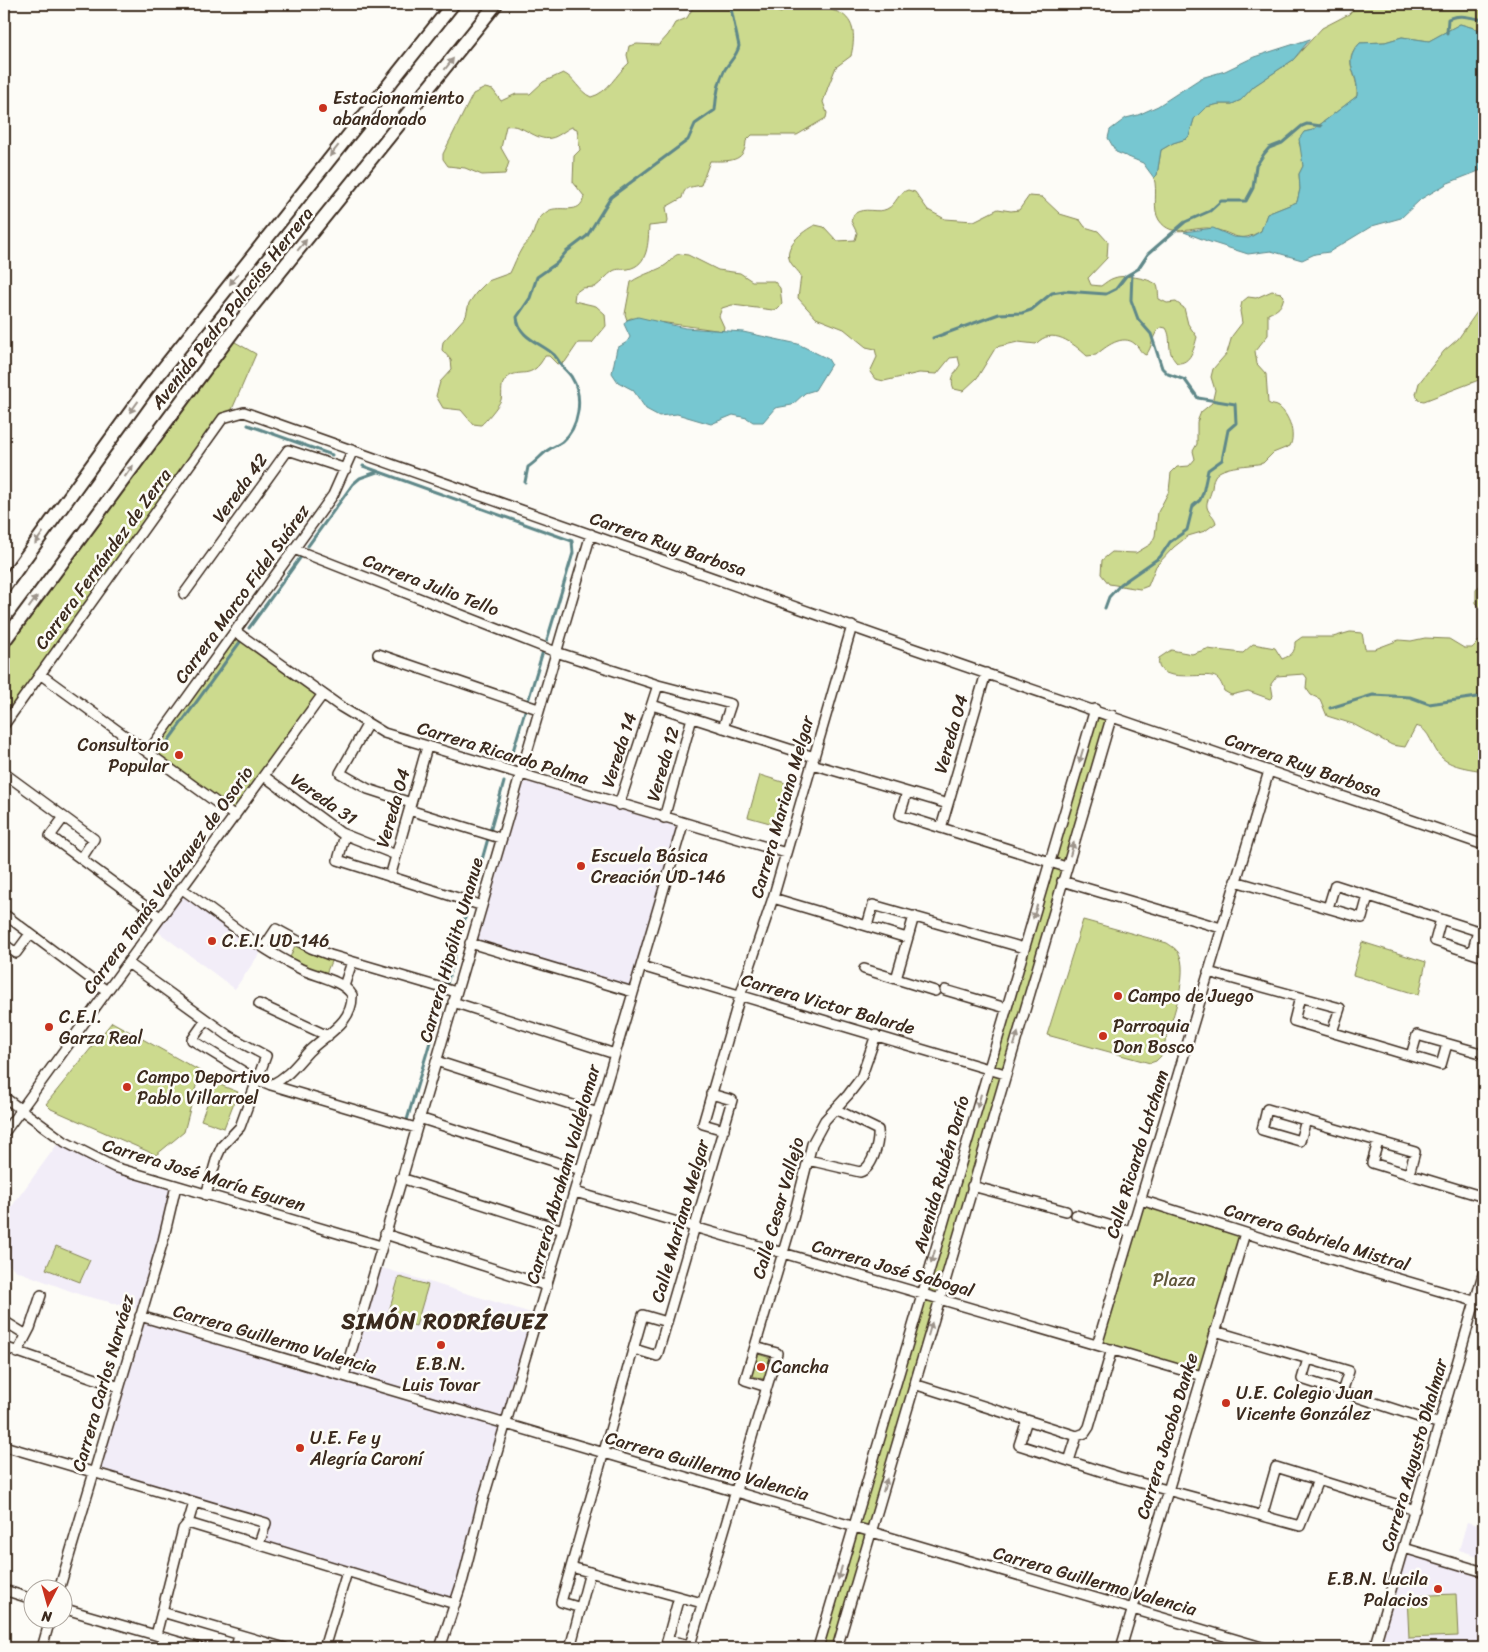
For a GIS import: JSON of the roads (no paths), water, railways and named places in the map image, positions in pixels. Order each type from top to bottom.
[{"type":"main road","name":"Avenida Pedro Palacios Herrera","points":[[4,588],[147,389],[453,4]]},
{"type":"main road","name":"Avenida Pedro Palacios Herrera","points":[[4,641],[246,314],[496,4]]},
{"type":"street","name":"Carrera Ruy Barbosa","points":[[230,414],[244,412],[253,414],[986,673],[1095,709],[1484,845]]},
{"type":"street","name":"Carrera Fernández de Zerra","points":[[4,725],[106,585],[223,418],[230,414]]},
{"type":"street","name":"Vereda 42","points":[[184,594],[288,450],[346,469]]},
{"type":"street","name":"Carrera Marco Fidel Suárez","points":[[148,752],[333,495],[353,450]]},
{"type":"street","name":"Carrera Hipólito Unanue","points":[[344,1376],[470,942],[480,905],[493,835],[519,774],[531,707],[556,652],[591,534]]},
{"type":"street","name":"Carrera Julio Tello","points":[[294,549],[556,652],[658,685],[731,704],[723,728]]},
{"type":"street","name":"Carrera Mariano Melgar","points":[[740,996],[773,898],[852,626]]},
{"type":"street","name":"Carrera Ricardo Palma","points":[[235,631],[367,725],[427,747],[786,853]]},
{"type":"street","points":[[378,654],[531,707]]},
{"type":"street","name":"Vereda 04","points":[[941,828],[986,673]]},
{"type":"street","points":[[40,674],[234,816]]},
{"type":"street","name":"Vereda 14","points":[[619,805],[658,685]]},
{"type":"street","name":"Carrera Tomás Velázquez de Osorio","points":[[4,1133],[323,694]]},
{"type":"street","points":[[652,705],[907,792],[948,804]]},
{"type":"street","name":"Avenida Rubén Darío","points":[[818,1648],[1095,709]]},
{"type":"street","name":"Avenida Rubén Darío","points":[[837,1648],[1112,715]]},
{"type":"street","name":"Vereda 12","points":[[664,818],[692,718]]},
{"type":"street","points":[[367,725],[340,773],[368,789],[410,807],[493,835]]},
{"type":"street","name":"Vereda 04","points":[[390,877],[427,747]]},
{"type":"street","name":"Calle Ricardo Latcham","points":[[1097,1345],[1269,770]]},
{"type":"street","points":[[4,773],[94,839],[81,859]]},
{"type":"street","name":"Vereda 31","points":[[264,776],[345,835],[396,856]]},
{"type":"street","points":[[907,792],[900,815],[1066,867]]},
{"type":"street","points":[[64,817],[50,836],[160,917]]},
{"type":"street","name":"Carrera Abraham Valdelomar","points":[[440,1648],[455,1604],[506,1424],[683,824]]},
{"type":"street","points":[[345,835],[338,860],[480,905]]},
{"type":"street","points":[[1062,881],[1221,928]]},
{"type":"street","points":[[1235,882],[1362,918],[1368,896]]},
{"type":"street","points":[[1328,908],[1335,885],[1478,931],[1472,953]]},
{"type":"street","points":[[181,888],[264,947],[303,970],[344,986],[352,995],[350,1011],[328,1036],[309,1051],[288,1076],[272,1085]]},
{"type":"street","points":[[773,898],[907,938]]},
{"type":"street","points":[[867,926],[873,905],[1024,948]]},
{"type":"street","points":[[4,914],[107,991]]},
{"type":"street","points":[[896,979],[914,916]]},
{"type":"street","points":[[1441,919],[1435,940],[1484,957]]},
{"type":"street","points":[[264,947],[276,929],[310,948],[456,992]]},
{"type":"street","points":[[4,944],[16,953],[30,934]]},
{"type":"street","points":[[470,942],[633,992]]},
{"type":"street","points":[[344,986],[352,962]]},
{"type":"street","points":[[128,963],[206,1020],[239,1042],[266,1056],[240,1126],[219,1152],[206,1195]]},
{"type":"street","name":"Carrera Victor Balarde","points":[[641,966],[1006,1074]]},
{"type":"street","points":[[864,969],[935,991]]},
{"type":"street","points":[[1208,972],[1340,1008],[1332,1032]]},
{"type":"street","points":[[945,990],[1006,1008]]},
{"type":"street","name":"Calle Mariano Melgar","points":[[724,1130],[703,1124],[740,996]]},
{"type":"street","points":[[1300,997],[1294,1021],[1441,1065],[1447,1044]]},
{"type":"street","points":[[453,1002],[615,1054]]},
{"type":"street","points":[[259,1004],[328,1036]]},
{"type":"street","points":[[206,1020],[192,1040],[256,1079],[416,1128]]},
{"type":"street","name":"Calle Cesar Vallejo","points":[[767,1387],[745,1380],[783,1253],[808,1160],[821,1125],[861,1078],[876,1035]]},
{"type":"street","points":[[1411,1056],[1417,1036],[1484,1054]]},
{"type":"street","points":[[436,1061],[598,1114]]},
{"type":"street","name":"Calle Mariano Melgar","points":[[634,1349],[658,1356],[732,1100],[711,1094]]},
{"type":"street","name":"Carrera José María Eguren","points":[[4,1097],[65,1142],[99,1161],[176,1186],[381,1246]]},
{"type":"street","points":[[808,1160],[860,1172],[865,1171],[872,1158],[878,1130],[835,1109]]},
{"type":"street","points":[[1306,1120],[1300,1141],[1262,1130],[1267,1109],[1306,1120],[1378,1142],[1415,1152],[1409,1174]]},
{"type":"street","points":[[419,1118],[581,1170]]},
{"type":"street","points":[[1378,1142],[1372,1164],[1484,1197]]},
{"type":"street","points":[[401,1178],[564,1230]]},
{"type":"street","name":"Carrera Carlos Narváez","points":[[62,1580],[163,1241],[176,1186]]},
{"type":"street","points":[[972,1186],[1066,1212]]},
{"type":"street","name":"Carrera José Sabogal","points":[[575,1192],[1202,1376]]},
{"type":"street","name":"Carrera Gabriela Mistral","points":[[1141,1200],[1245,1233],[1480,1302]]},
{"type":"street","points":[[1076,1214],[1131,1232]]},
{"type":"street","name":"Carrera Jacobo Danke","points":[[1121,1648],[1245,1233]]},
{"type":"street","points":[[385,1234],[547,1286]]},
{"type":"street","name":"Carrera Augusto Dhalmar","points":[[1374,1648],[1440,1424],[1480,1302],[1484,1272]]},
{"type":"street","points":[[16,1353],[30,1328],[41,1295]]},
{"type":"street","name":"Calle Mariano Melgar","points":[[581,1608],[560,1602],[605,1453],[643,1315],[667,1322]]},
{"type":"street","name":"Carrera Guillermo Valencia","points":[[140,1316],[1258,1647]]},
{"type":"street","points":[[4,1321],[25,1334]]},
{"type":"street","points":[[1215,1331],[1349,1371],[1342,1392]]},
{"type":"street","points":[[679,1597],[666,1644],[690,1645],[777,1353],[755,1347]]},
{"type":"street","points":[[4,1348],[119,1387]]},
{"type":"street","points":[[914,1384],[1077,1436],[1085,1433],[1088,1428],[1112,1350]]},
{"type":"street","points":[[1308,1359],[1302,1379],[1440,1424]]},
{"type":"street","points":[[1027,1420],[1019,1445],[1168,1490],[1300,1526],[1318,1480]]},
{"type":"street","points":[[1069,1461],[1077,1436]]},
{"type":"street","points":[[4,1446],[266,1523],[259,1544]]},
{"type":"street","points":[[1262,1516],[1276,1467],[1415,1510]]},
{"type":"street","points":[[156,1635],[183,1529],[188,1523],[194,1503]]},
{"type":"street","points":[[188,1523],[455,1604]]},
{"type":"street","points":[[1404,1548],[1484,1572]]},
{"type":"street","points":[[571,1567],[702,1603]]},
{"type":"street","points":[[324,1648],[346,1572]]},
{"type":"street","points":[[570,1648],[590,1572]]},
{"type":"street","points":[[4,1590],[22,1596]]},
{"type":"street","points":[[72,1611],[200,1648]]},
{"type":"street","points":[[162,1612],[285,1648]]},
{"type":"street","points":[[42,1648],[47,1630]]},
{"type":"street","points":[[236,1648],[239,1635]]},
{"type":"water","points":[[1460,24],[1484,31],[1484,169],[1448,183],[1421,199],[1401,218],[1372,226],[1329,252],[1315,254],[1302,260],[1271,251],[1248,254],[1184,232],[1213,228],[1233,237],[1249,238],[1261,231],[1267,214],[1297,202],[1300,189],[1299,174],[1303,166],[1299,139],[1304,132],[1313,130],[1357,96],[1356,80],[1351,63],[1354,51],[1360,43],[1385,42],[1402,37],[1429,41]]},
{"type":"water","points":[[1310,39],[1293,60],[1254,86],[1241,100],[1232,104],[1206,107],[1194,119],[1189,136],[1186,139],[1173,143],[1161,150],[1157,175],[1154,178],[1143,163],[1116,152],[1108,138],[1110,130],[1126,118],[1158,106],[1201,78],[1225,71],[1254,57]]},
{"type":"water","points":[[638,317],[685,328],[743,332],[798,344],[828,359],[831,364],[815,390],[805,393],[792,405],[775,408],[763,422],[753,422],[747,418],[733,415],[711,424],[677,414],[659,416],[646,409],[633,390],[618,382],[612,373],[617,348],[627,342],[630,337],[624,324],[627,320]]},
{"type":"waterway","points":[[525,482],[528,467],[568,436],[576,421],[579,403],[576,386],[571,376],[554,355],[521,330],[517,317],[530,298],[537,277],[557,263],[566,252],[587,236],[611,197],[688,140],[695,124],[715,110],[722,76],[737,53],[739,46],[730,4]]},
{"type":"waterway","points":[[1447,33],[1448,19],[1452,17],[1466,16],[1484,20]]},
{"type":"waterway","points":[[933,338],[999,314],[1022,313],[1031,310],[1052,293],[1064,291],[1106,294],[1116,289],[1126,276],[1138,269],[1148,254],[1185,222],[1210,211],[1221,201],[1246,201],[1253,188],[1256,166],[1269,148],[1282,143],[1302,126],[1307,124],[1321,126]]},
{"type":"waterway","points":[[1105,608],[1109,597],[1121,584],[1160,557],[1170,542],[1187,530],[1193,506],[1200,500],[1203,493],[1208,470],[1222,460],[1228,430],[1236,423],[1235,404],[1198,398],[1185,380],[1168,374],[1162,368],[1151,334],[1138,319],[1131,300],[1132,273]]},
{"type":"waterway","points":[[248,425],[332,455]]},
{"type":"waterway","points":[[363,466],[572,541],[573,553],[547,640]]},
{"type":"waterway","points":[[308,546],[353,484],[360,478],[377,472]]},
{"type":"waterway","points":[[249,628],[300,558]]},
{"type":"waterway","points":[[163,748],[240,642]]},
{"type":"waterway","points":[[510,761],[543,651]]},
{"type":"waterway","points":[[1330,708],[1373,695],[1410,697],[1429,704],[1484,696]]},
{"type":"waterway","points":[[472,895],[504,782]]},
{"type":"waterway","points":[[447,983],[468,907]]},
{"type":"waterway","points":[[407,1120],[443,998]]},
{"type":"place","name":"Estacionamiento abandonado","points":[[323,108]]},
{"type":"place","name":"Consultorio Popular","points":[[179,755]]},
{"type":"place","name":"Escuela Básica Creación UD-146","points":[[581,866]]},
{"type":"place","name":"C.E.I. UD-146","points":[[212,941]]},
{"type":"place","name":"Campo de Juego","points":[[1118,996]]},
{"type":"place","name":"C.E.I. Garza Real","points":[[49,1027]]},
{"type":"place","name":"Parroquia Don Bosco","points":[[1103,1036]]},
{"type":"place","name":"Campo Deportivo Pablo Villarroel","points":[[127,1087]]},
{"type":"place","name":"E.B.N. Luis Tovar","points":[[441,1345]]},
{"type":"place","name":"Cancha","points":[[761,1367]]},
{"type":"place","name":"U.E. Colegio Juan Vicente González","points":[[1226,1403]]},
{"type":"place","name":"U.E. Fe y Alegría Caroní","points":[[300,1448]]},
{"type":"place","name":"E.B.N. Lucila Palacios","points":[[1438,1589]]},
{"type":"district","name":"SIMÓN RODRÍGUEZ","points":[[445,1321]]},
{"type":"park label","name":"Plaza","points":[[1174,1280]]}]
